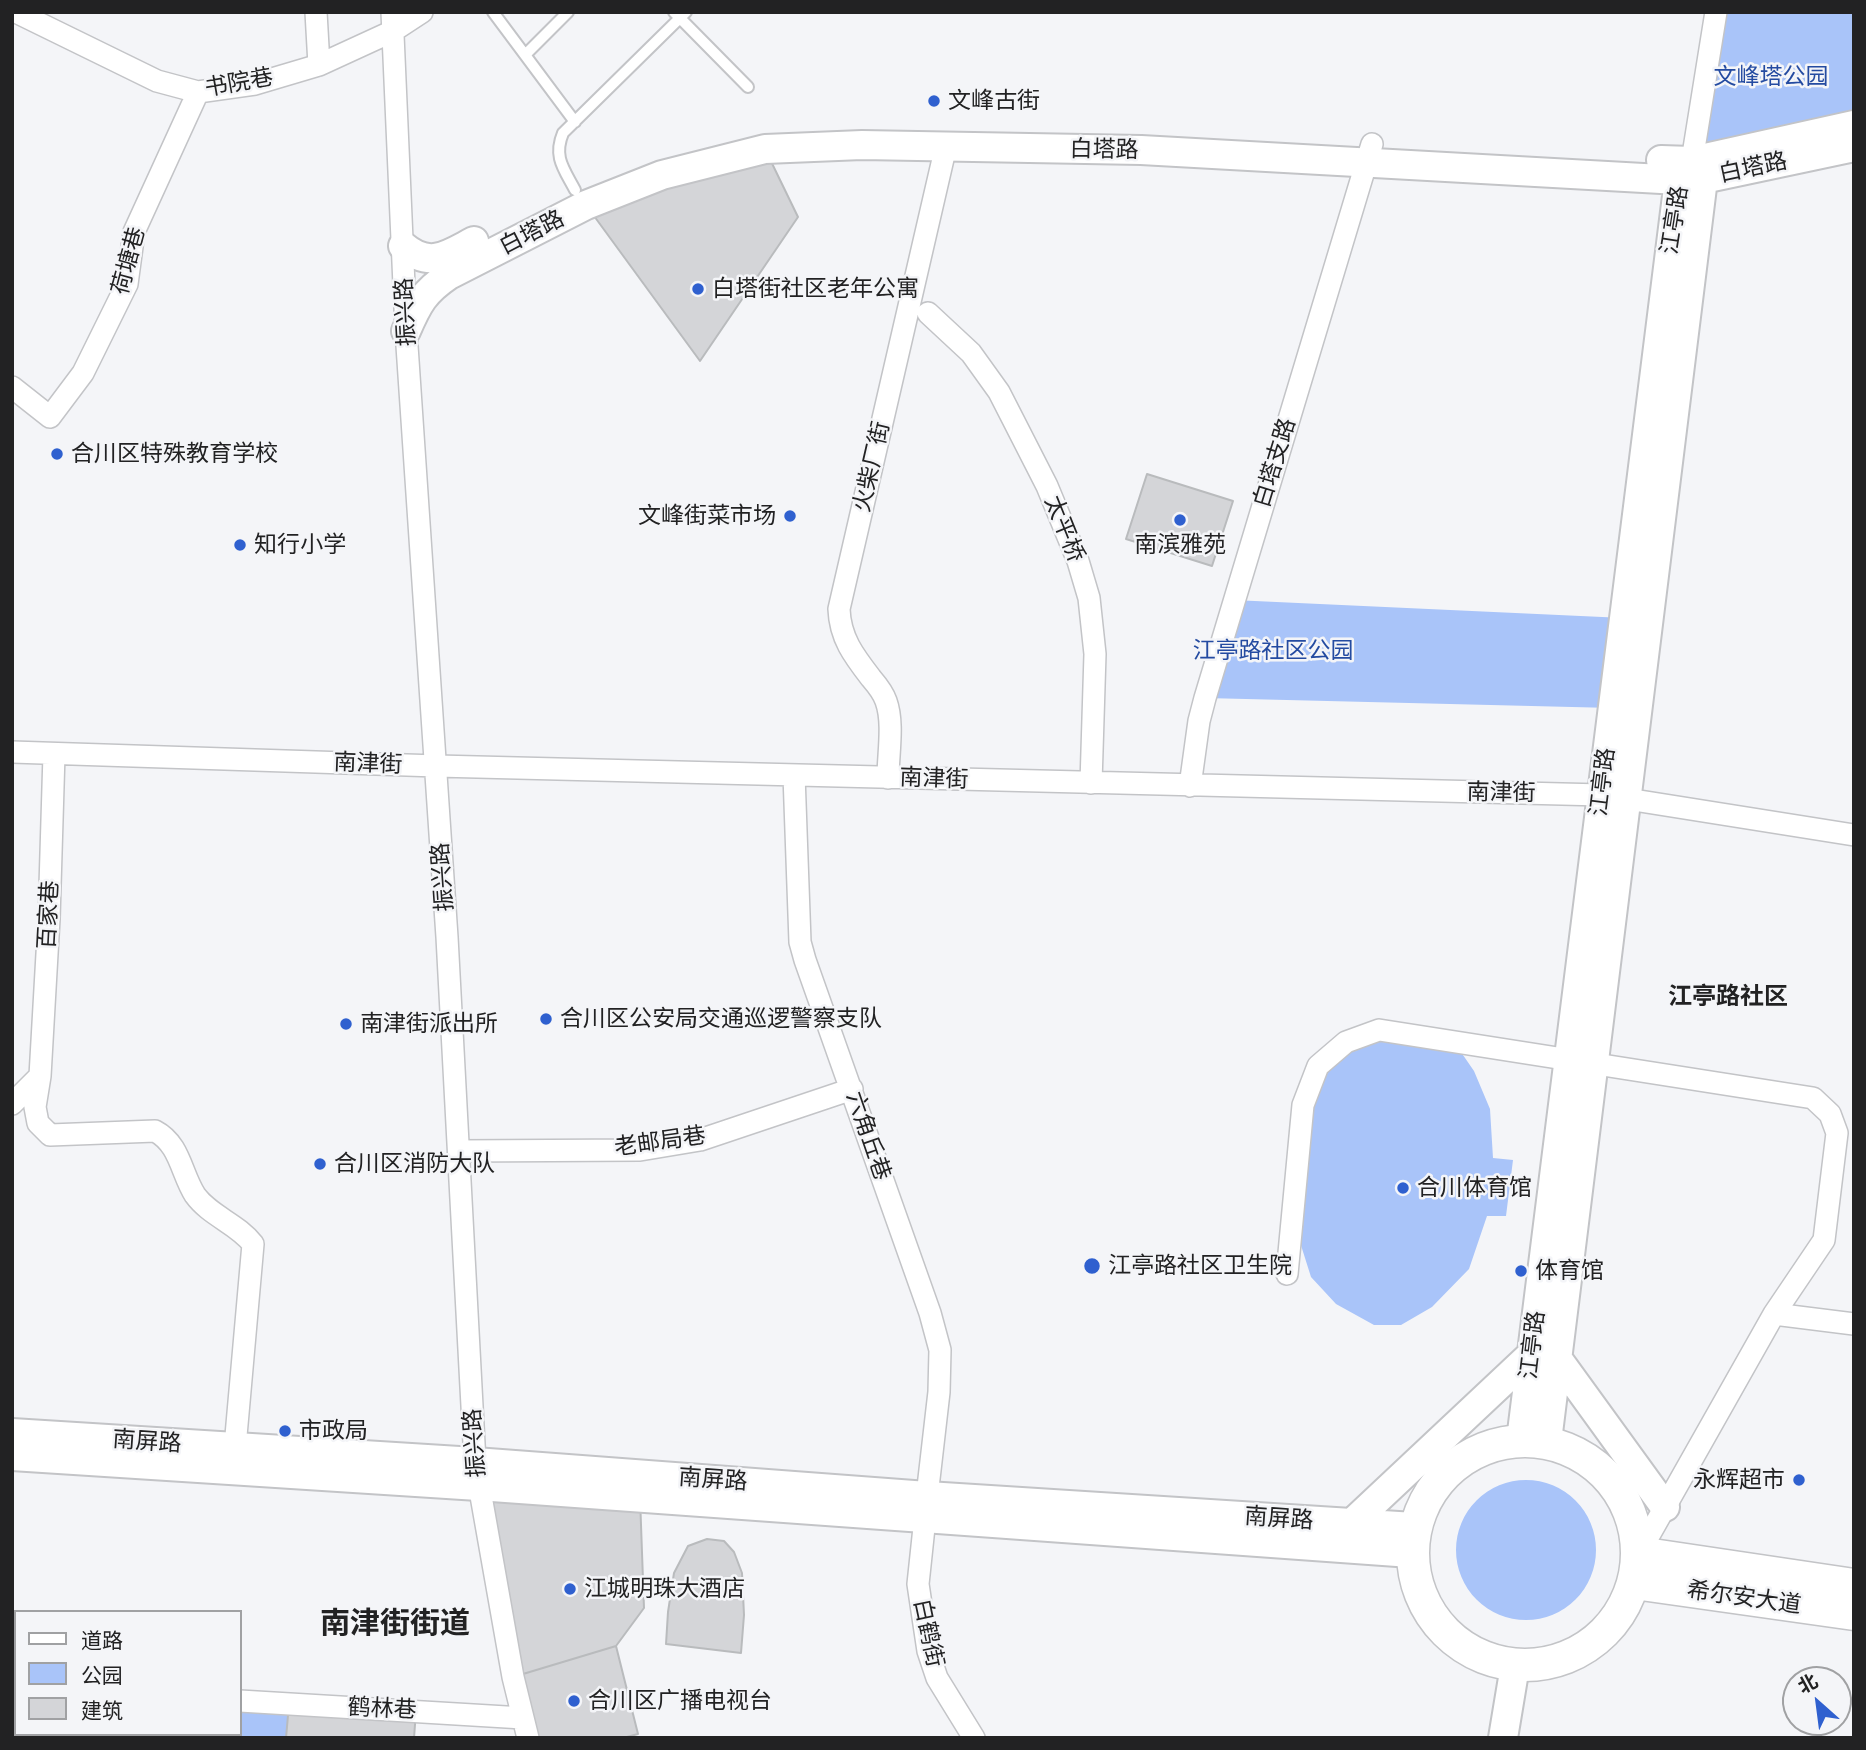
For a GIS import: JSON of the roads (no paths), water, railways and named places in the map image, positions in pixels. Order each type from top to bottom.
[{"type":"main road","points":[[1534,1440],[1566,1448],[1595,1465],[1619,1489],[1633,1520],[1636,1568],[1628,1601],[1613,1624],[1593,1643],[1569,1657],[1542,1665],[1515,1666],[1486,1660],[1461,1646],[1439,1627],[1423,1603],[1415,1575],[1413,1540],[1421,1507],[1438,1482],[1465,1458],[1498,1444],[1534,1440]]},
{"type":"main road","name":"希尔安大道","points":[[1636,1568],[1854,1585]]},
{"type":"main road","name":"希尔安大道","points":[[1636,1568],[1854,1614]]},
{"type":"street","name":"书院巷","points":[[16,12],[157,81],[198,92],[255,84],[319,65],[392,22],[422,12]]},
{"type":"street","points":[[316,12],[319,65]]},
{"type":"street","points":[[1691,173],[1716,12]]},
{"type":"street","name":"振兴路","points":[[392,22],[402,246],[460,1151],[476,1474],[513,1677],[526,1728]]},
{"type":"street","name":"荷塘巷","points":[[12,387],[50,417],[83,373],[127,284],[134,232],[198,92]]},
{"type":"street","name":"白塔路","points":[[1691,173],[1854,125]]},
{"type":"street","name":"白塔路","points":[[402,246],[413,255],[427,259],[443,257],[575,190],[654,158],[760,130],[859,126],[1128,131],[1370,154],[1691,173],[1854,147]]},
{"type":"street","name":"白塔路","points":[[407,331],[418,304],[430,288],[449,275],[586,205],[662,175],[765,149],[862,145],[1370,154]]},
{"type":"street","name":"火柴厂街","points":[[888,778],[887,702],[882,691],[849,649],[840,624],[839,609],[946,146]]},
{"type":"street","name":"白塔支路","points":[[1190,786],[1205,698],[1370,154]]},
{"type":"street","name":"江亭路","points":[[1534,1440],[1691,173]]},
{"type":"street","name":"太平桥","points":[[928,313],[971,353],[999,392],[1047,486],[1078,561],[1088,598],[1095,654],[1091,783]]},
{"type":"street","name":"南津街","points":[[12,752],[1614,797],[1854,835]]},
{"type":"street","name":"百家巷","points":[[54,754],[49,919],[40,1076],[35,1108],[41,1129],[50,1135],[155,1131],[164,1136],[173,1147],[195,1195],[204,1205],[247,1236],[253,1244],[235,1447]]},
{"type":"street","name":"六角丘巷","points":[[794,775],[800,942],[930,1312],[940,1350],[939,1392],[926,1507]]},
{"type":"street","points":[[1287,1274],[1303,1105],[1318,1066],[1346,1042],[1379,1030],[1813,1098],[1830,1114],[1837,1133],[1824,1240],[1774,1314],[1665,1507],[1636,1568]]},
{"type":"street","points":[[12,1104],[40,1076]]},
{"type":"street","name":"老邮局巷","points":[[460,1151],[640,1150],[700,1140],[852,1089]]},
{"type":"street","points":[[1774,1314],[1854,1324]]},
{"type":"street","points":[[1350,1524],[1544,1356],[1665,1507]]},
{"type":"street","name":"南屏路","points":[[12,1433],[235,1447],[476,1474]]},
{"type":"street","name":"南屏路","points":[[12,1456],[476,1474],[1413,1540]]},
{"type":"street","name":"南屏路","points":[[926,1507],[1350,1524],[1413,1540]]},
{"type":"street","name":"白鹤街","points":[[926,1507],[918,1584],[928,1651],[937,1678],[974,1738]]},
{"type":"street","points":[[1503,1738],[1515,1666]]},
{"type":"street","name":"鹤林巷","points":[[242,1702],[526,1728]]},
{"type":"lane","points":[[493,12],[575,122]]},
{"type":"lane","points":[[525,55],[568,12]]},
{"type":"lane","points":[[575,190],[559,159],[558,145],[564,133],[680,14],[748,88]]},
{"type":"place","name":"文峰古街","points":[[934,101]]},
{"type":"place","name":"白塔街社区老年公寓","points":[[698,289]]},
{"type":"place","name":"合川区特殊教育学校","points":[[57,454]]},
{"type":"place","name":"文峰街菜市场","points":[[790,516]]},
{"type":"place","name":"南滨雅苑","points":[[1180,520]]},
{"type":"place","name":"知行小学","points":[[240,545]]},
{"type":"place","name":"合川区公安局交通巡逻警察支队","points":[[546,1019]]},
{"type":"place","name":"南津街派出所","points":[[346,1024]]},
{"type":"place","name":"合川区消防大队","points":[[320,1164]]},
{"type":"place","name":"合川体育馆","points":[[1403,1188]]},
{"type":"place","name":"江亭路社区卫生院","points":[[1092,1266]]},
{"type":"place","name":"体育馆","points":[[1521,1271]]},
{"type":"place","name":"市政局","points":[[285,1431]]},
{"type":"place","name":"永辉超市","points":[[1799,1480]]},
{"type":"place","name":"江城明珠大酒店","points":[[570,1589]]},
{"type":"place","name":"合川区广播电视台","points":[[574,1701]]},
{"type":"district","name":"江亭路社区","points":[[1728,997]]},
{"type":"district","name":"南津街街道","points":[[395,1624]]},
{"type":"park label","name":"文峰塔公园","points":[[1771,77]]},
{"type":"park label","name":"江亭路社区公园","points":[[1273,651]]}]
